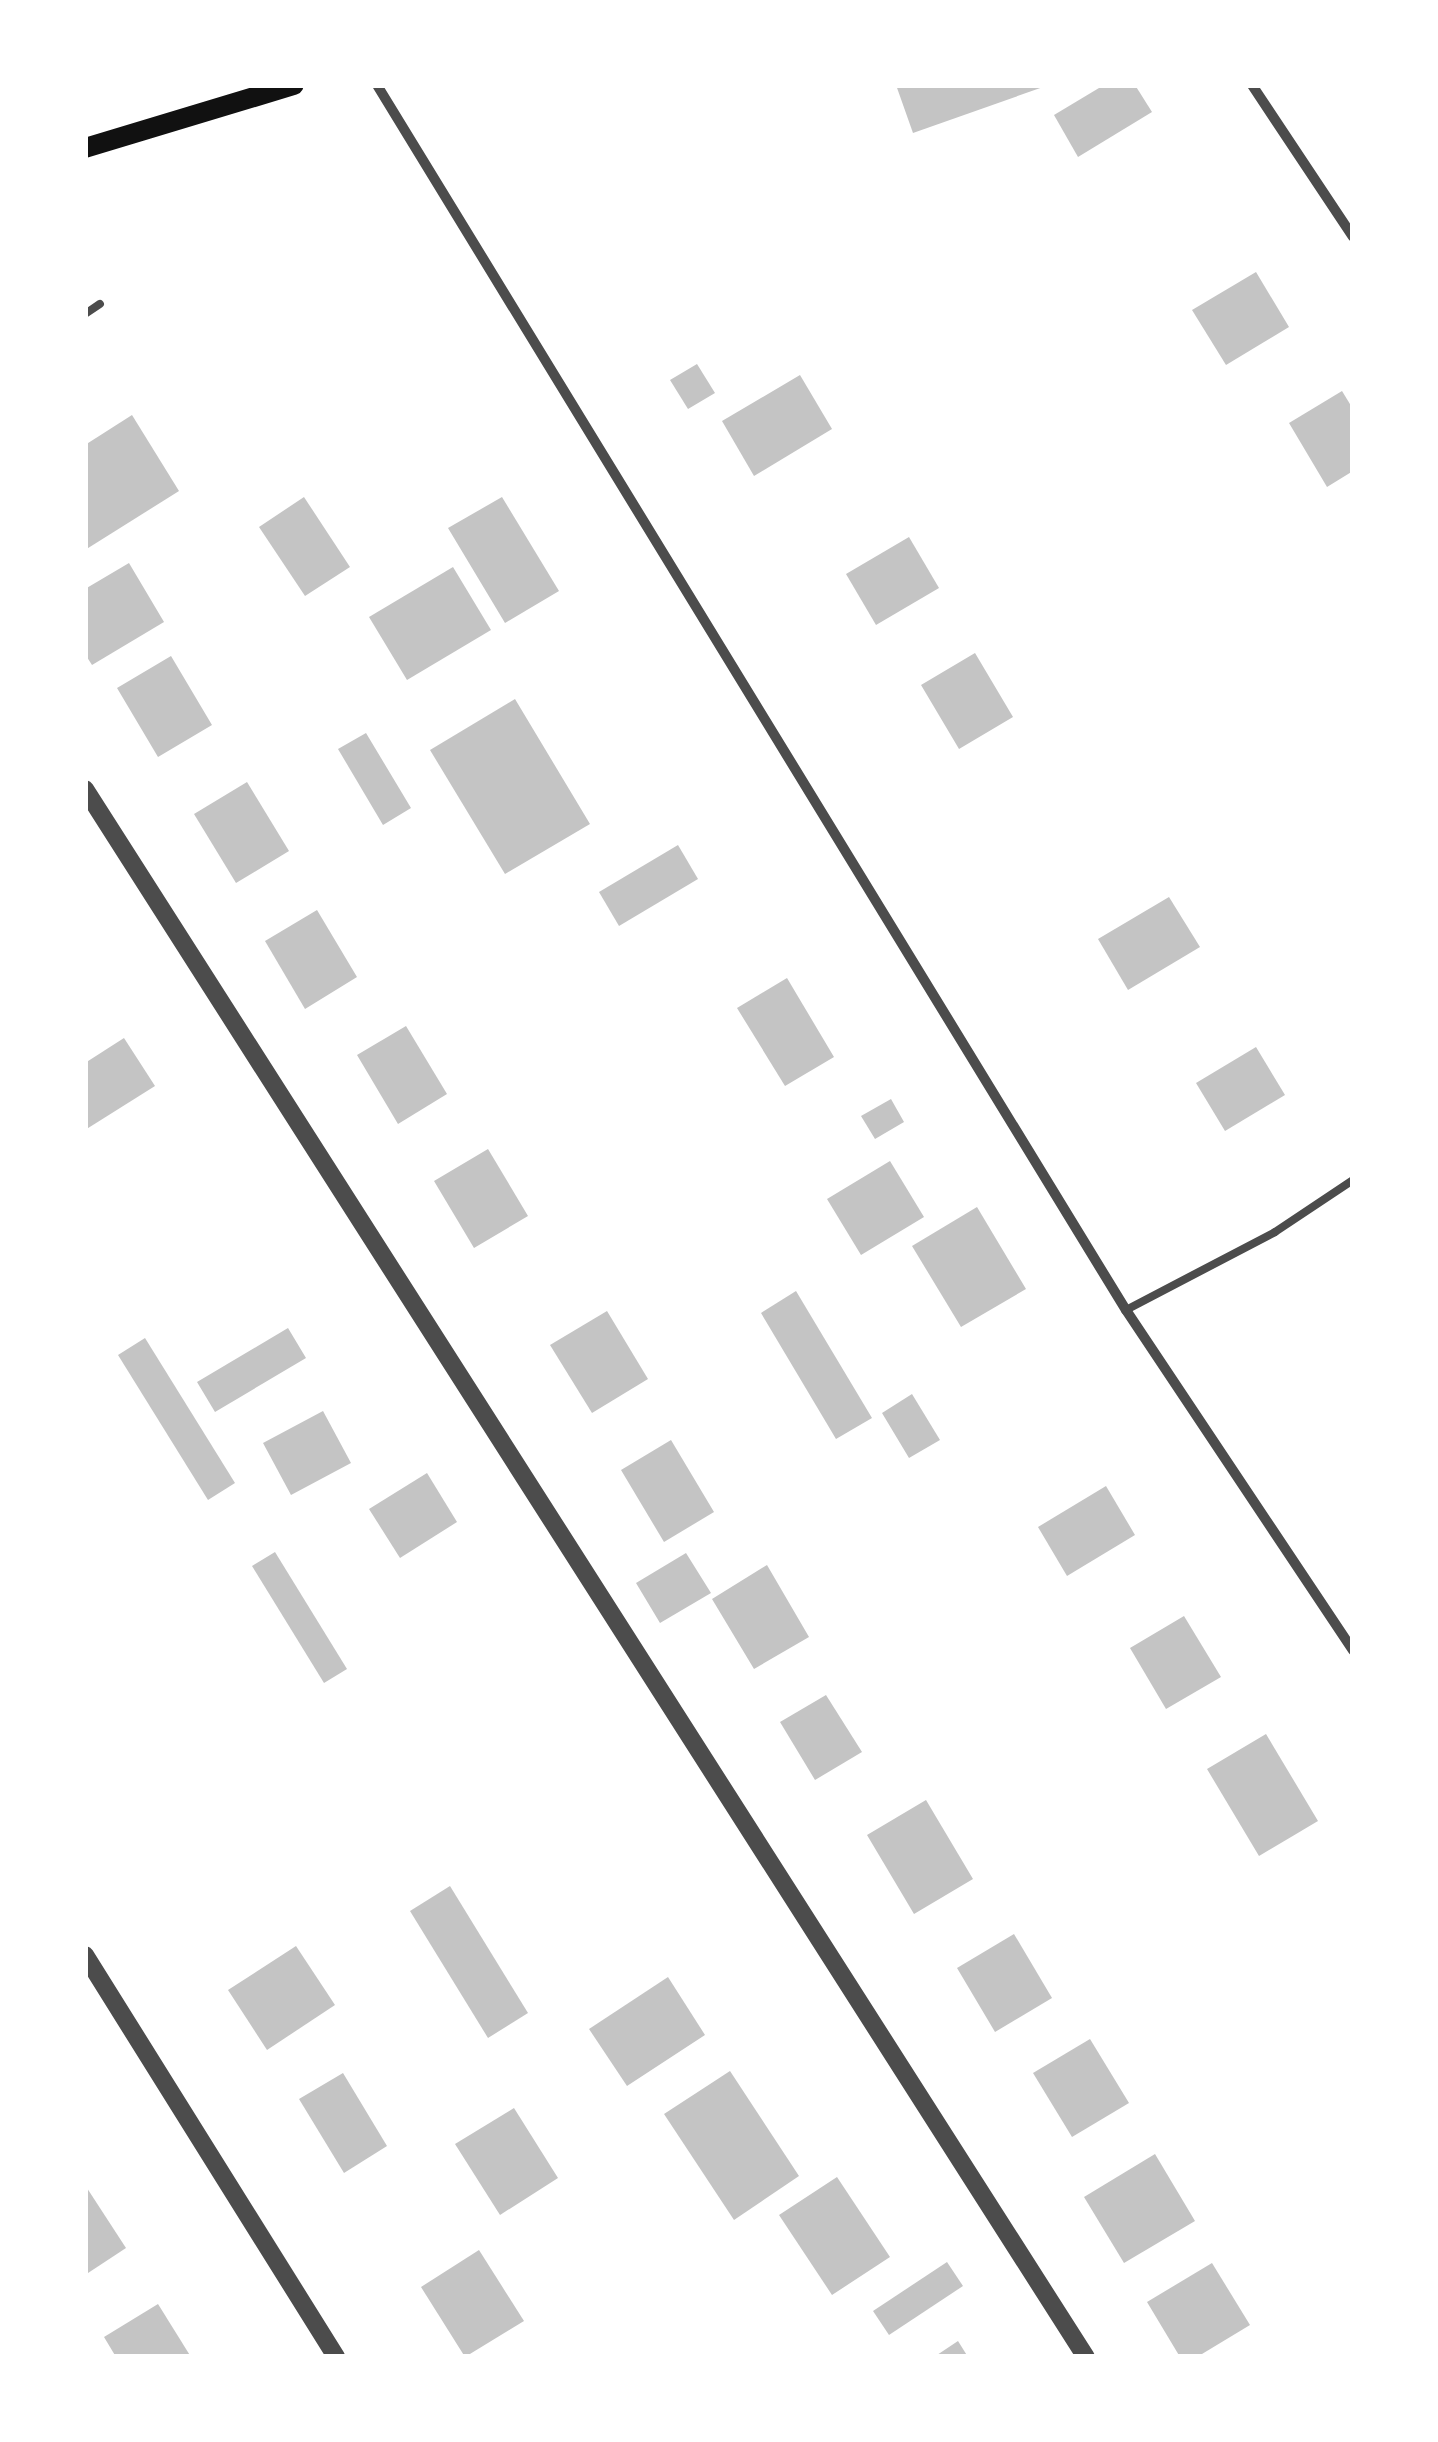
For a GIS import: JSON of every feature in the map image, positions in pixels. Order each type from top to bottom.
[{"type":"main road","points":[[85,148],[294,85]]},
{"type":"street","points":[[377,85],[1126,1310],[1353,1650]]},
{"type":"street","points":[[1252,85],[1353,238]]},
{"type":"street","points":[[85,789],[1086,2357]]},
{"type":"street","points":[[85,1955],[336,2357]]},
{"type":"lane","points":[[85,314],[100,304]]},
{"type":"lane","points":[[1126,1310],[1274,1232],[1353,1180]]},
{"type":"building","points":[[896,85],[1046,85],[1046,86],[913,133]]},
{"type":"building","points":[[1104,85],[1135,85],[1152,112],[1078,157],[1054,115]]},
{"type":"building","points":[[1256,272],[1289,327],[1226,365],[1192,310]]},
{"type":"building","points":[[697,364],[715,393],[688,409],[670,380]]},
{"type":"building","points":[[800,375],[832,429],[754,476],[722,421]]},
{"type":"building","points":[[1342,391],[1353,409],[1353,471],[1327,487],[1289,423]]},
{"type":"building","points":[[132,415],[179,491],[85,550],[85,445]]},
{"type":"building","points":[[304,497],[350,567],[305,596],[259,527]]},
{"type":"building","points":[[502,497],[559,591],[505,623],[448,528]]},
{"type":"building","points":[[909,537],[939,588],[876,625],[846,574]]},
{"type":"building","points":[[129,563],[164,622],[92,665],[85,654],[85,589]]},
{"type":"building","points":[[453,567],[491,630],[407,680],[369,617]]},
{"type":"building","points":[[975,653],[1013,717],[959,749],[921,685]]},
{"type":"building","points":[[171,656],[212,725],[158,757],[117,688]]},
{"type":"building","points":[[515,699],[590,824],[505,874],[430,750]]},
{"type":"building","points":[[366,733],[411,808],[383,825],[338,749]]},
{"type":"building","points":[[247,782],[289,851],[236,883],[194,814]]},
{"type":"building","points":[[678,845],[698,879],[619,926],[599,892]]},
{"type":"building","points":[[1169,897],[1200,947],[1128,990],[1098,939]]},
{"type":"building","points":[[317,910],[357,977],[305,1009],[265,941]]},
{"type":"building","points":[[787,978],[834,1057],[785,1086],[737,1008]]},
{"type":"building","points":[[406,1026],[447,1094],[398,1124],[357,1055]]},
{"type":"building","points":[[124,1038],[155,1086],[85,1130],[85,1063]]},
{"type":"building","points":[[1256,1047],[1285,1095],[1225,1131],[1196,1083]]},
{"type":"building","points":[[891,1099],[904,1122],[875,1139],[861,1116]]},
{"type":"building","points":[[488,1149],[528,1216],[474,1248],[434,1181]]},
{"type":"building","points":[[890,1161],[924,1217],[861,1255],[827,1199]]},
{"type":"building","points":[[977,1207],[1026,1289],[961,1327],[912,1246]]},
{"type":"building","points":[[796,1291],[872,1418],[836,1439],[761,1313]]},
{"type":"building","points":[[607,1311],[648,1379],[592,1413],[550,1345]]},
{"type":"building","points":[[288,1328],[306,1358],[215,1412],[197,1382]]},
{"type":"building","points":[[145,1338],[235,1483],[208,1500],[118,1355]]},
{"type":"building","points":[[912,1394],[940,1440],[909,1458],[882,1413]]},
{"type":"building","points":[[323,1411],[351,1463],[291,1495],[263,1443]]},
{"type":"building","points":[[671,1440],[714,1512],[664,1542],[621,1470]]},
{"type":"building","points":[[427,1473],[457,1522],[400,1558],[369,1509]]},
{"type":"building","points":[[1106,1486],[1135,1535],[1067,1576],[1038,1527]]},
{"type":"building","points":[[275,1552],[347,1669],[324,1683],[252,1566]]},
{"type":"building","points":[[686,1553],[711,1593],[660,1623],[636,1583]]},
{"type":"building","points":[[767,1565],[809,1637],[754,1669],[712,1599]]},
{"type":"building","points":[[1184,1616],[1221,1677],[1166,1709],[1130,1648]]},
{"type":"building","points":[[826,1695],[862,1752],[815,1780],[780,1722]]},
{"type":"building","points":[[1266,1734],[1318,1821],[1259,1856],[1207,1769]]},
{"type":"building","points":[[926,1800],[973,1879],[914,1914],[867,1835]]},
{"type":"building","points":[[450,1886],[528,2013],[488,2038],[410,1911]]},
{"type":"building","points":[[1014,1934],[1052,1998],[995,2032],[957,1968]]},
{"type":"building","points":[[296,1946],[335,2005],[267,2050],[228,1990]]},
{"type":"building","points":[[668,1977],[705,2035],[627,2086],[589,2029]]},
{"type":"building","points":[[1090,2039],[1129,2103],[1072,2137],[1033,2073]]},
{"type":"building","points":[[730,2071],[799,2176],[734,2220],[664,2114]]},
{"type":"building","points":[[343,2073],[387,2146],[344,2173],[299,2099]]},
{"type":"building","points":[[514,2108],[558,2178],[500,2215],[455,2144]]},
{"type":"building","points":[[1155,2154],[1195,2221],[1124,2263],[1084,2197]]},
{"type":"building","points":[[837,2177],[890,2257],[832,2295],[779,2215]]},
{"type":"building","points":[[85,2185],[126,2248],[85,2275]]},
{"type":"building","points":[[479,2250],[524,2321],[465,2357],[421,2287]]},
{"type":"building","points":[[947,2262],[963,2286],[889,2335],[873,2311]]},
{"type":"building","points":[[1212,2263],[1250,2325],[1197,2357],[1180,2357],[1147,2302]]},
{"type":"building","points":[[158,2304],[191,2357],[116,2357],[104,2337]]},
{"type":"building","points":[[958,2341],[968,2357],[934,2357]]}]
